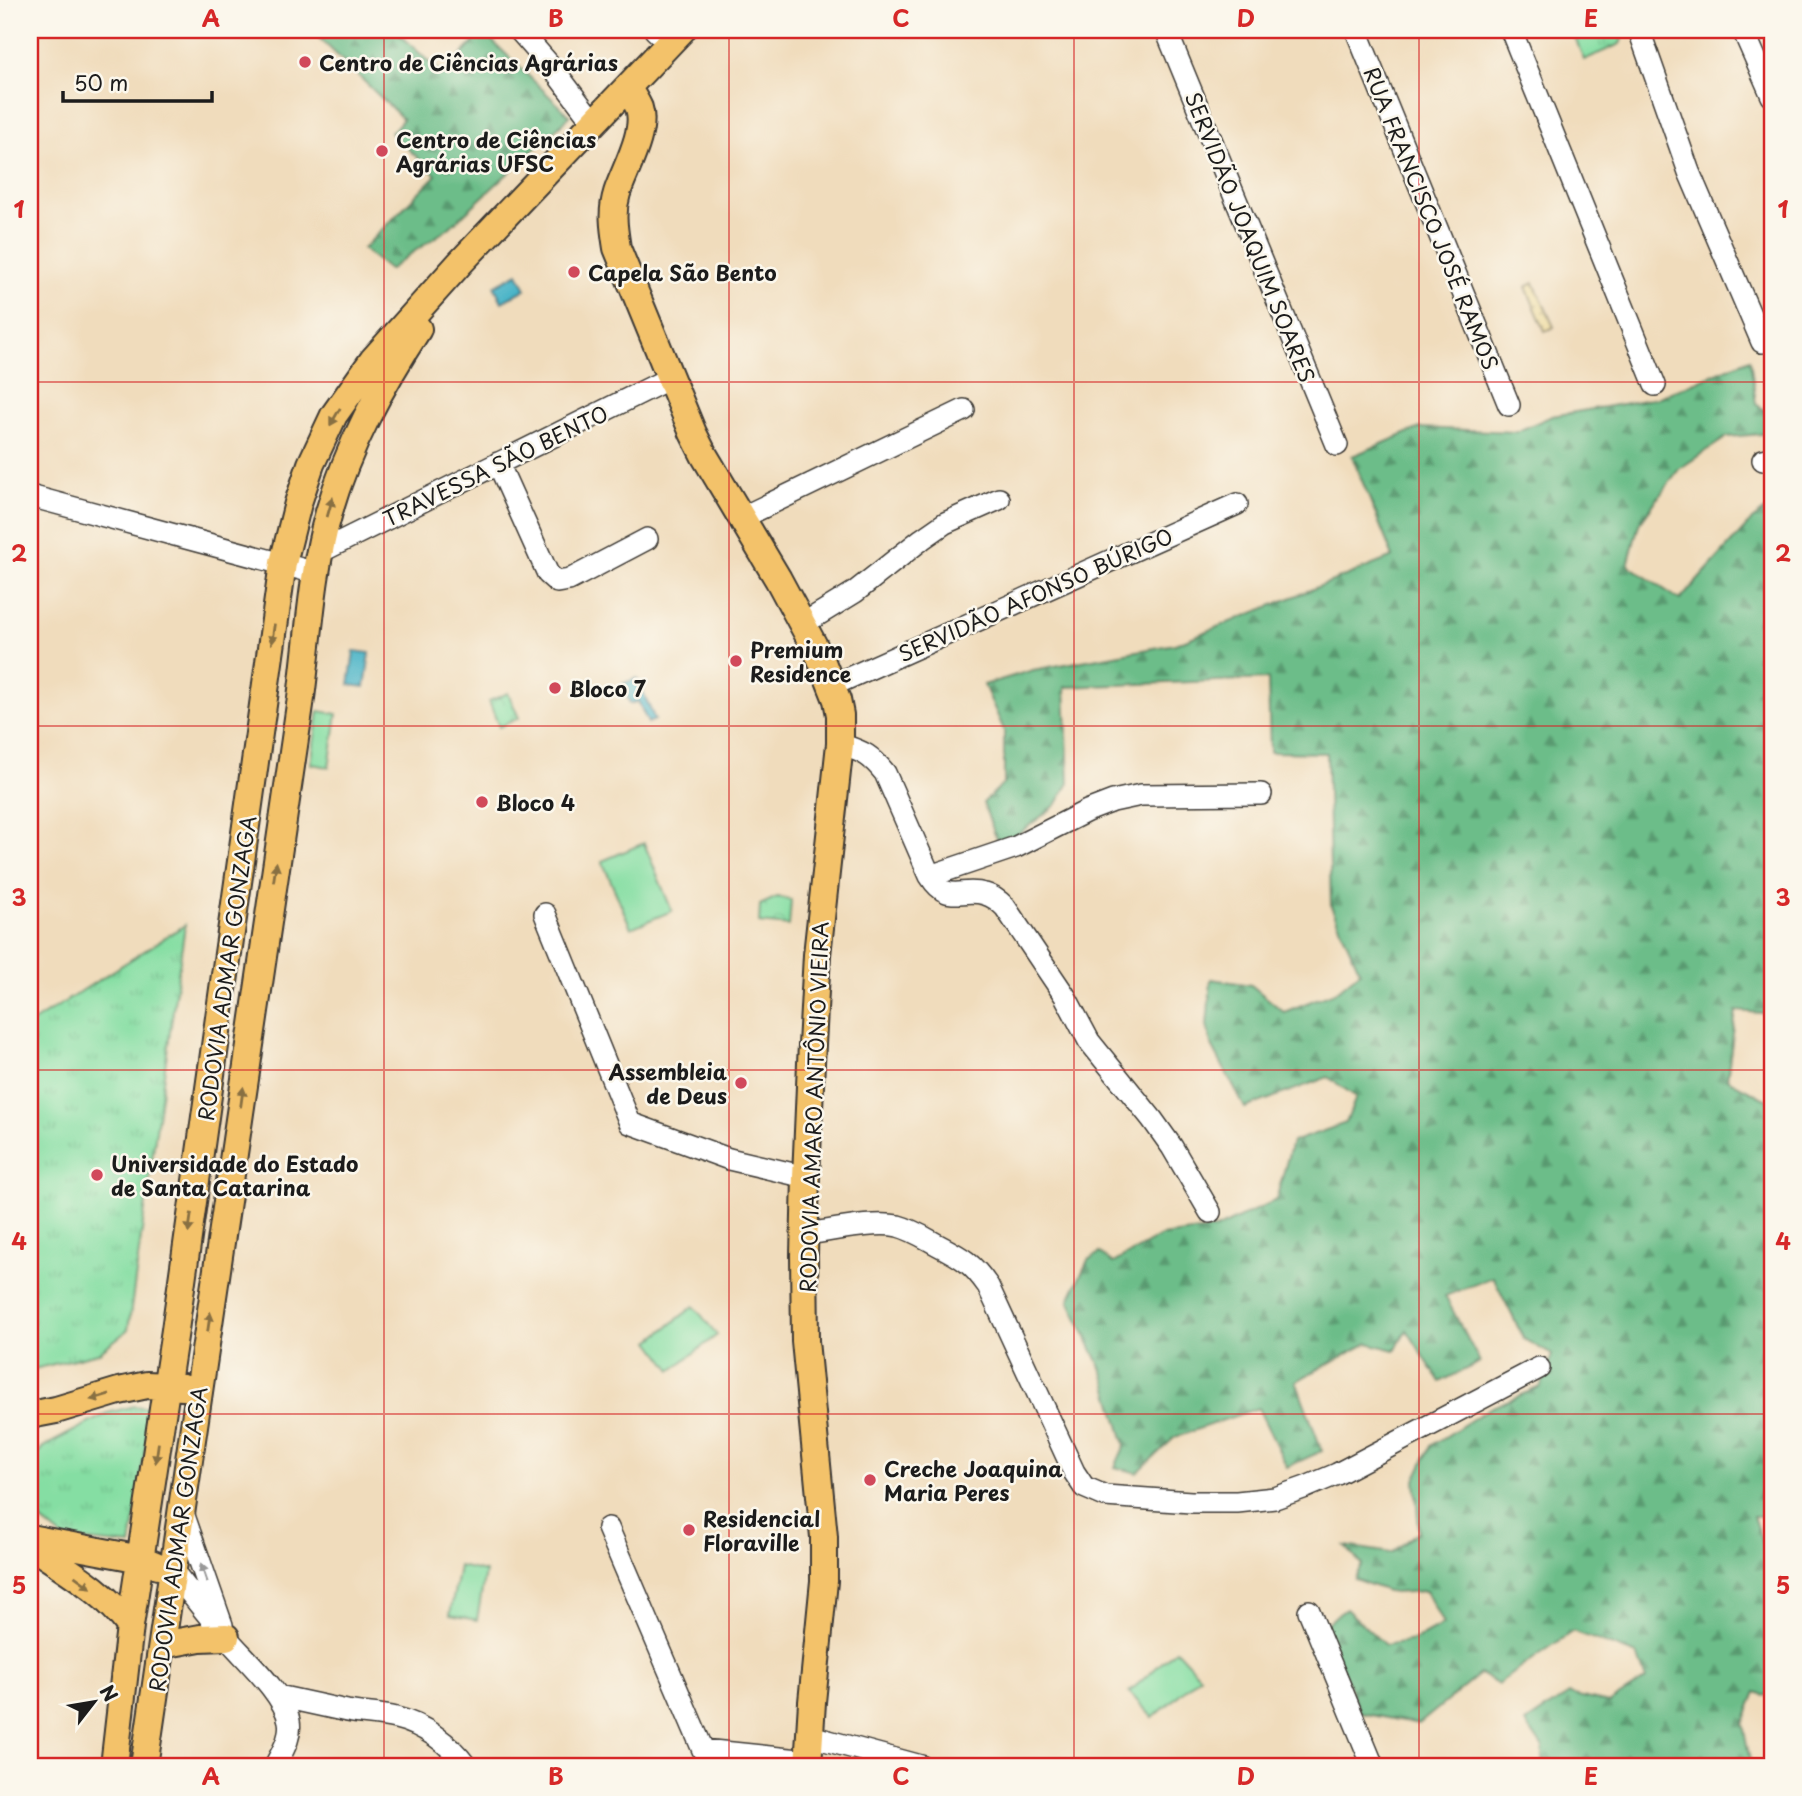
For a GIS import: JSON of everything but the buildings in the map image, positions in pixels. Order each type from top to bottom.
[{"type":"main road","name":"RODOVIA ADMAR GONZAGA","points":[[114,1766],[130,1626],[283,563],[298,503],[311,464],[334,415],[373,360],[460,263],[628,88],[669,34]]},
{"type":"main road","name":"RODOVIA AMARO ANTÔNIO VIEIRA","points":[[628,88],[639,109],[638,132],[629,164],[616,194],[612,219],[617,248],[693,433],[803,624],[833,685],[840,715],[840,744],[817,955],[806,1177],[805,1341],[824,1537],[824,1581],[809,1754]]},
{"type":"main road","name":"RODOVIA ADMAR GONZAGA","points":[[144,1766],[299,711],[318,563],[328,514],[338,481],[361,427],[392,370],[460,263]]},
{"type":"main road","points":[[30,1415],[147,1385],[199,1389]]},
{"type":"main road","points":[[30,1435],[34,1428],[56,1410]]},
{"type":"main road","points":[[30,1538],[141,1559],[173,1571]]},
{"type":"main road","points":[[30,1545],[95,1591],[122,1615],[130,1626]]},
{"type":"main road","points":[[162,1645],[200,1638],[226,1637]]},
{"type":"street","points":[[519,30],[554,70],[594,123]]},
{"type":"street","name":"SERVIDÃO JOAQUIM SOARES","points":[[1166,30],[1336,445]]},
{"type":"street","name":"RUA FRANCISCO JOSÉ RAMOS","points":[[1356,30],[1509,405]]},
{"type":"street","points":[[1511,30],[1655,385]]},
{"type":"street","points":[[1639,30],[1689,172],[1762,342]]},
{"type":"street","points":[[1742,30],[1772,96]]},
{"type":"street","name":"TRAVESSA SÃO BENTO","points":[[318,563],[498,463],[670,378]]},
{"type":"street","points":[[741,518],[964,410]]},
{"type":"street","points":[[498,463],[548,574],[557,582],[569,580],[647,539]]},
{"type":"street","points":[[30,496],[283,563],[318,563]]},
{"type":"street","points":[[803,624],[870,581],[945,523],[999,499]]},
{"type":"street","name":"SERVIDÃO AFONSO BÚRIGO","points":[[833,685],[1237,503]]},
{"type":"street","points":[[840,744],[866,753],[885,773],[937,887],[947,894],[984,893],[995,898],[1004,907],[1065,996],[1088,1041],[1165,1137],[1210,1212]]},
{"type":"street","points":[[930,876],[1016,847],[1087,811],[1113,801],[1141,795],[1261,794]]},
{"type":"street","points":[[545,914],[630,1123],[729,1159],[806,1177]]},
{"type":"street","points":[[805,1234],[879,1224],[897,1226],[935,1243],[974,1267],[988,1286],[1074,1472],[1084,1487],[1105,1496],[1191,1503],[1275,1498],[1337,1474],[1539,1368]]},
{"type":"street","points":[[182,1508],[226,1637]]},
{"type":"street","points":[[608,1528],[703,1750],[809,1754],[921,1766]]},
{"type":"street","points":[[173,1571],[278,1696],[287,1713],[290,1723],[289,1737],[275,1766]]},
{"type":"street","points":[[1309,1611],[1373,1766]]},
{"type":"street","points":[[278,1696],[408,1721],[439,1740],[466,1766]]},
{"type":"green space","points":[[311,30],[395,30],[443,75],[483,32],[570,116],[449,228],[389,270],[363,249],[436,175],[391,133],[403,119]]},
{"type":"green space","points":[[1572,30],[1618,30],[1622,39],[1620,44],[1584,60]]},
{"type":"green space","points":[[1750,359],[1756,404],[1772,415],[1772,433],[1727,437],[1679,469],[1639,524],[1628,565],[1680,600],[1752,520],[1772,505],[1772,1014],[1736,1011],[1727,1079],[1772,1101],[1772,1516],[1753,1516],[1768,1560],[1769,1610],[1772,1612],[1772,1697],[1756,1692],[1743,1724],[1751,1766],[1543,1766],[1543,1748],[1526,1723],[1569,1694],[1609,1703],[1646,1679],[1637,1655],[1573,1631],[1497,1684],[1480,1674],[1419,1724],[1360,1713],[1325,1624],[1346,1609],[1385,1645],[1414,1640],[1443,1624],[1426,1591],[1393,1593],[1354,1579],[1362,1565],[1345,1546],[1391,1553],[1419,1531],[1415,1480],[1431,1446],[1490,1408],[1540,1387],[1552,1355],[1524,1339],[1493,1277],[1445,1296],[1480,1362],[1440,1382],[1407,1330],[1395,1350],[1368,1343],[1296,1381],[1322,1451],[1287,1467],[1258,1408],[1175,1437],[1137,1473],[1115,1467],[1125,1445],[1103,1372],[1069,1300],[1088,1260],[1100,1253],[1113,1263],[1161,1236],[1216,1229],[1276,1200],[1292,1142],[1346,1123],[1356,1097],[1328,1077],[1245,1108],[1211,1044],[1207,1025],[1211,979],[1251,985],[1284,1012],[1337,991],[1360,972],[1331,906],[1327,753],[1270,752],[1268,679],[1065,687],[1069,783],[1056,805],[1000,848],[983,803],[1004,783],[1004,730],[984,685],[1033,670],[1175,644],[1393,557],[1352,456],[1420,428],[1516,432],[1552,416],[1657,398]]},
{"type":"green space","points":[[508,693],[519,718],[499,727],[489,701]]},
{"type":"green space","points":[[319,711],[337,714],[329,767],[311,764]]},
{"type":"green space","points":[[644,843],[672,911],[631,928],[602,861]]},
{"type":"green space","points":[[777,897],[791,900],[789,926],[759,923],[760,905]]},
{"type":"green space","name":"Universidade do Estado de Santa Catarina","points":[[185,925],[128,1330],[98,1353],[30,1370],[30,1024]]},
{"type":"green space","points":[[694,1306],[717,1335],[672,1370],[650,1341]]},
{"type":"green space","points":[[134,1406],[151,1408],[131,1545],[64,1539],[30,1511],[30,1463],[43,1447],[108,1413]]},
{"type":"green space","points":[[459,1566],[485,1572],[477,1620],[450,1615]]},
{"type":"green space","points":[[1176,1650],[1200,1676],[1153,1718],[1129,1692]]},
{"type":"sand","points":[[1534,283],[1554,327],[1545,331],[1526,287]]},
{"type":"water","points":[[518,273],[526,289],[502,302],[494,286]]},
{"type":"water","points":[[354,651],[370,653],[365,687],[349,685]]},
{"type":"water","points":[[637,678],[655,720],[648,723],[638,701],[630,704],[622,684]]},
{"type":"place","name":"Centro de Ciências Agrárias","points":[[305,62]]},
{"type":"place","name":"Centro de Ciências Agrárias UFSC","points":[[382,151]]},
{"type":"place","name":"Capela São Bento","points":[[574,272]]},
{"type":"place","name":"Premium Residence","points":[[736,661]]},
{"type":"place","name":"Bloco 7","points":[[555,688]]},
{"type":"place","name":"Bloco 4","points":[[482,802]]},
{"type":"place","name":"Assembleia de Deus","points":[[741,1083]]},
{"type":"place","name":"Universidade do Estado de Santa Catarina","points":[[97,1175]]},
{"type":"place","name":"Creche Joaquina Maria Peres","points":[[870,1480]]},
{"type":"place","name":"Residencial Floraville","points":[[689,1530]]}]
